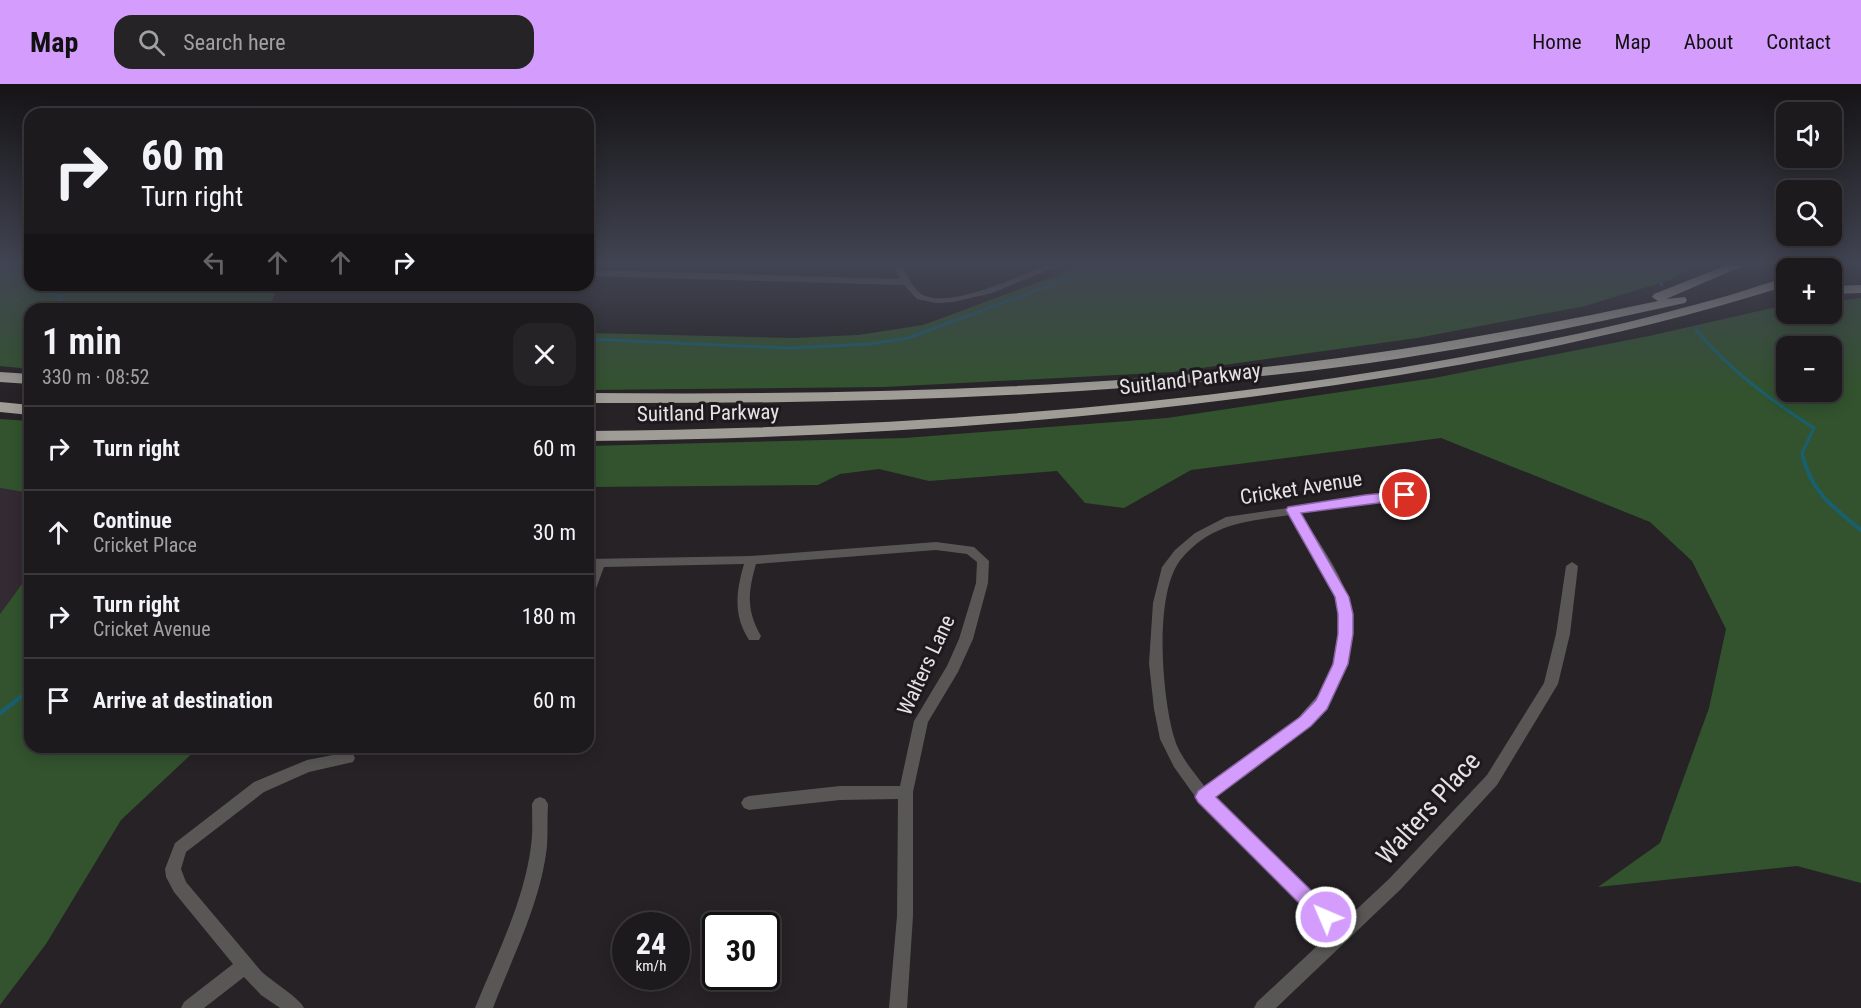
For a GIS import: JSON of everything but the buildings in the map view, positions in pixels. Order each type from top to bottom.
[{"type":"highway","points":[[1560,327],[1625,308]]},
{"type":"highway","name":"Suitland Parkway","points":[[594,398],[882,396],[1120,384],[1345,361],[1560,327],[1644,308]]},
{"type":"highway","name":"Suitland Parkway","points":[[594,436],[846,430],[1103,410],[1267,391],[1395,372],[1540,346],[1651,321],[1696,308]]},
{"type":"highway","points":[[1651,321],[1701,314],[1723,308]]},
{"type":"highway","points":[[0,377],[24,379]]},
{"type":"highway","points":[[0,407],[24,409]]},
{"type":"street","name":"Cricket Avenue","points":[[1342,933],[1204,797],[1179,763],[1167,739],[1161,709],[1156,663],[1159,603],[1168,567],[1179,553],[1199,536],[1230,520],[1383,497],[1405,495],[1425,498]]},
{"type":"street","points":[[1204,797],[1305,722],[1321,704],[1341,664],[1346,634],[1346,614],[1342,597],[1293,510]]},
{"type":"street","name":"Walters Lane","points":[[594,563],[751,560],[936,546],[970,550],[983,561],[982,583],[966,639],[953,668],[921,721],[906,792],[905,916],[898,1008]]},
{"type":"street","points":[[751,560],[744,588],[744,616],[746,627],[754,636]]},
{"type":"street","name":"Walters Place","points":[[1263,1008],[1395,884],[1492,780],[1551,684],[1563,634],[1572,566]]},
{"type":"street","points":[[295,1008],[267,989],[245,966],[192,902],[174,877],[173,869],[180,848],[259,787],[307,766],[348,758]]},
{"type":"street","points":[[749,803],[840,793],[906,792]]},
{"type":"street","points":[[484,1008],[508,948],[532,875],[539,845],[540,804]]},
{"type":"street","points":[[190,1008],[245,966]]},
{"type":"shaded area","points":[[0,488],[24,492],[24,581],[0,614]]},
{"type":"green space","points":[[0,308],[24,308],[24,368],[0,366]]},
{"type":"green space","points":[[969,308],[1574,308],[1417,338],[1173,372],[884,387],[594,390],[594,333],[792,338],[858,335],[923,325]]},
{"type":"green space","points":[[1776,308],[1776,324],[1842,324],[1842,308],[1861,308],[1861,883],[1797,866],[1598,887],[1660,843],[1709,708],[1726,629],[1692,561],[1650,522],[1441,438],[1191,470],[1124,508],[1085,503],[1057,471],[929,481],[879,469],[840,474],[818,485],[594,487],[594,446],[905,438],[1167,418],[1434,378],[1649,336]]},
{"type":"green space","points":[[0,419],[24,421],[24,492],[0,488]]},
{"type":"green space","points":[[24,581],[24,753],[193,753],[121,820],[46,944],[0,1005],[0,614]]},
{"type":"waterway","points":[[594,339],[789,348],[869,344],[908,338],[989,308]]},
{"type":"waterway","points":[[1696,330],[1751,384],[1814,428],[1802,453],[1803,459]]},
{"type":"waterway","points":[[1803,457],[1812,480],[1825,499],[1861,530]]},
{"type":"waterway","points":[[14,702],[24,694]]},
{"type":"waterway","points":[[0,713],[16,701]]},
{"type":"route","points":[[1326,917],[1204,797],[1305,722],[1321,704],[1341,664],[1346,634],[1346,614],[1342,597],[1293,510],[1405,495]]}]
